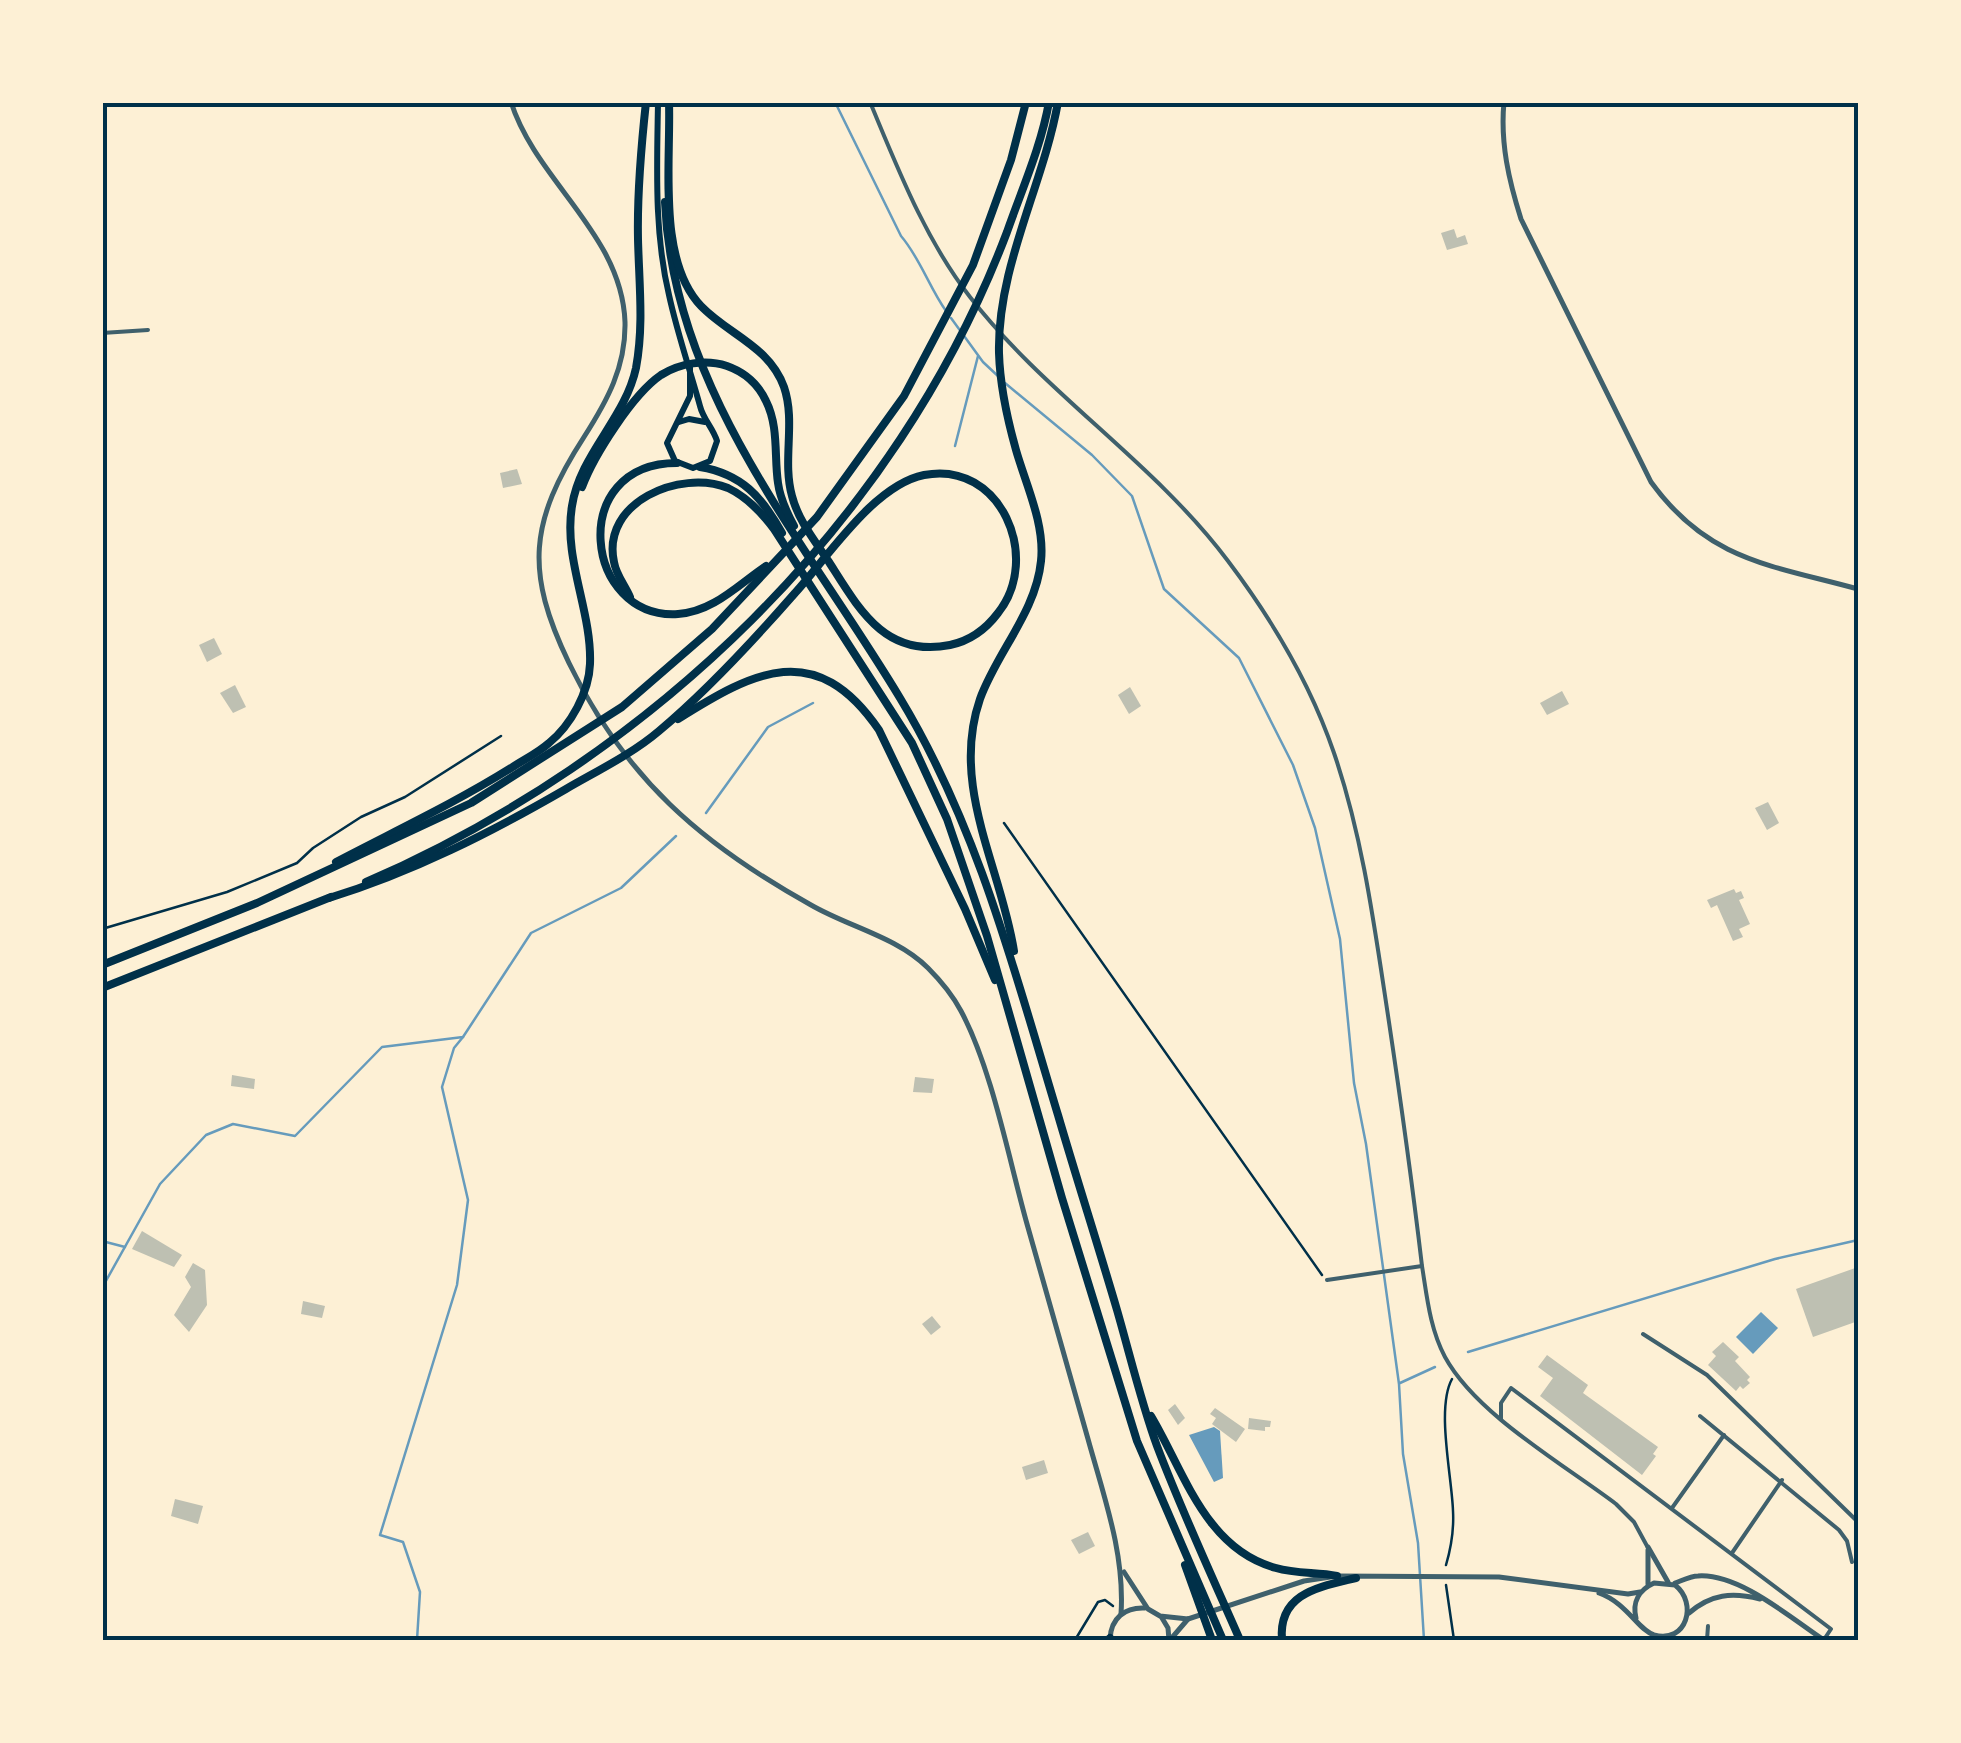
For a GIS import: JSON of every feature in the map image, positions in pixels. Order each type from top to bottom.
[{"type":"highway","points":[[257,904],[470,794],[550,744],[579,704],[588,680],[588,632],[572,537],[574,493],[584,466],[614,418],[634,374],[640,346],[638,216],[646,102]]},
{"type":"highway","points":[[660,730],[710,684],[794,595],[841,541],[884,495],[904,482],[924,475],[947,474],[984,489],[1008,519],[1017,558],[1008,598],[987,626],[960,643],[924,649],[893,640],[879,630],[850,594],[801,519],[791,494],[788,403],[782,380],[763,354],[702,308],[679,270],[671,218],[668,102]]},
{"type":"highway","points":[[668,102],[666,229],[678,299],[695,349],[772,504],[902,702],[948,790],[1017,970],[1145,1406],[1174,1490],[1240,1640]]},
{"type":"highway","points":[[102,964],[257,904],[471,803],[622,707],[712,629],[817,516],[904,396],[974,266],[1011,160],[1026,102]]},
{"type":"highway","points":[[102,988],[389,872],[482,823],[604,744],[679,689],[782,590],[833,532],[924,402],[960,339],[991,272],[1033,161],[1048,102]]},
{"type":"highway","points":[[1017,970],[1012,936],[977,813],[970,774],[980,700],[1023,615],[1036,585],[1041,560],[1037,523],[1004,401],[1000,331],[1009,278],[1058,102]]},
{"type":"highway","points":[[572,537],[576,504],[592,463],[645,391],[660,376],[678,367],[713,362],[744,374],[766,399],[775,433],[778,488],[804,548]]},
{"type":"highway","points":[[677,464],[644,468],[623,483],[605,508],[600,526],[602,557],[608,574],[630,597],[658,612],[678,614],[700,609],[730,593],[778,558]]},
{"type":"highway","points":[[700,466],[727,473],[752,488],[798,564]]},
{"type":"highway","points":[[630,597],[614,565],[614,535],[630,509],[674,484],[728,488],[763,514],[912,744],[947,819],[968,877],[1121,1396],[1148,1472],[1224,1640]]},
{"type":"highway","points":[[330,898],[390,879],[484,834],[615,760],[744,680],[762,674],[808,675],[845,692],[879,730],[1000,989]]},
{"type":"highway","points":[[1145,1406],[1203,1513],[1234,1546],[1273,1568],[1338,1576]]},
{"type":"highway","points":[[1182,1550],[1212,1640]]},
{"type":"highway","points":[[1282,1640],[1281,1625],[1293,1600],[1314,1589],[1356,1578]]},
{"type":"main road","points":[[658,102],[661,250],[669,296],[690,366],[699,405],[715,434],[712,458],[688,468],[670,456],[667,443],[690,396],[690,366]]},
{"type":"main road","points":[[678,423],[694,418],[708,425]]},
{"type":"street","points":[[510,102],[517,122],[603,249],[621,297],[624,321],[623,354],[616,382],[563,471],[543,516],[539,538],[542,587],[556,635],[590,701],[638,775],[663,802],[748,868],[812,906],[907,952],[927,967],[961,1012],[998,1119],[1122,1569],[1148,1609]]},
{"type":"street","points":[[870,102],[941,256],[972,300],[1014,346],[1186,510],[1228,560],[1301,677],[1333,750],[1368,884],[1422,1266],[1431,1318],[1443,1353],[1455,1374],[1484,1406],[1616,1504],[1634,1522],[1670,1583],[1686,1596],[1689,1612]]},
{"type":"street","points":[[1504,102],[1503,147],[1522,219],[1634,452],[1665,501],[1696,532],[1726,550],[1765,565],[1858,589]]},
{"type":"street","points":[[102,333],[148,330]]},
{"type":"street","points":[[1327,1280],[1422,1266]]},
{"type":"street","points":[[1643,1334],[1707,1375],[1858,1522]]},
{"type":"street","points":[[1160,1616],[1191,1618],[1304,1581],[1338,1576],[1534,1580],[1628,1594],[1648,1586],[1706,1576],[1751,1591],[1824,1640],[1831,1629],[1512,1388],[1501,1403],[1502,1419]]},
{"type":"street","points":[[1700,1416],[1838,1530],[1847,1542],[1852,1562]]},
{"type":"street","points":[[1672,1508],[1724,1435]]},
{"type":"street","points":[[1732,1553],[1782,1480]]},
{"type":"street","points":[[1648,1547],[1648,1586]]},
{"type":"street","points":[[1109,1640],[1120,1615],[1122,1569]]},
{"type":"street","points":[[1587,1588],[1614,1598],[1658,1638],[1678,1630],[1689,1612],[1703,1601],[1737,1594],[1766,1601]]},
{"type":"street","points":[[1636,1618],[1635,1603],[1640,1592]]},
{"type":"street","points":[[1120,1615],[1134,1608],[1148,1609],[1160,1616],[1170,1640]]},
{"type":"street","points":[[1170,1640],[1191,1618]]},
{"type":"street","points":[[1707,1640],[1708,1626]]},
{"type":"street","points":[[1678,1630],[1680,1640]]},
{"type":"path","points":[[102,929],[227,892],[296,863],[361,817],[405,797],[500,736]]},
{"type":"path","points":[[1004,823],[1327,1280]]},
{"type":"path","points":[[1446,1566],[1454,1520],[1446,1395],[1455,1374]]},
{"type":"path","points":[[1446,1586],[1454,1640]]},
{"type":"path","points":[[1075,1640],[1098,1602],[1105,1600],[1120,1615]]},
{"type":"water","points":[[1761,1312],[1778,1328],[1753,1354],[1736,1337]]},
{"type":"water","points":[[1214,1427],[1220,1431],[1223,1478],[1214,1482],[1189,1435]]},
{"type":"building","points":[[1454,229],[1457,238],[1465,235],[1468,244],[1447,250],[1441,233]]},
{"type":"building","points":[[517,469],[522,484],[503,488],[500,473]]},
{"type":"building","points":[[214,638],[222,654],[207,662],[199,645]]},
{"type":"building","points":[[235,685],[246,707],[233,713],[220,693]]},
{"type":"building","points":[[1130,687],[1141,706],[1129,714],[1118,695]]},
{"type":"building","points":[[1562,691],[1569,704],[1547,715],[1540,703]]},
{"type":"building","points":[[1768,802],[1779,823],[1767,830],[1755,808]]},
{"type":"building","points":[[1734,889],[1736,893],[1741,891],[1744,898],[1739,900],[1750,924],[1739,929],[1743,937],[1733,941],[1717,905],[1711,908],[1707,900]]},
{"type":"building","points":[[232,1075],[255,1079],[254,1089],[231,1086]]},
{"type":"building","points":[[915,1077],[934,1079],[932,1093],[913,1092]]},
{"type":"building","points":[[142,1231],[182,1255],[174,1267],[132,1249]]},
{"type":"building","points":[[193,1263],[205,1270],[207,1305],[189,1332],[174,1315],[191,1287],[185,1277]]},
{"type":"building","points":[[1858,1267],[1858,1321],[1813,1337],[1796,1289]]},
{"type":"building","points":[[303,1301],[325,1306],[322,1318],[301,1314]]},
{"type":"building","points":[[932,1316],[941,1327],[931,1335],[922,1324]]},
{"type":"building","points":[[1723,1342],[1739,1357],[1735,1361],[1750,1377],[1750,1383],[1743,1389],[1740,1386],[1736,1391],[1708,1365],[1716,1356],[1712,1352]]},
{"type":"building","points":[[1547,1355],[1588,1385],[1583,1393],[1658,1447],[1642,1475],[1540,1396],[1553,1378],[1538,1367]]},
{"type":"building","points":[[1175,1404],[1185,1418],[1178,1425],[1168,1410]]},
{"type":"building","points":[[1215,1408],[1245,1429],[1236,1442],[1212,1424],[1216,1418],[1210,1414]]},
{"type":"building","points":[[1249,1418],[1271,1421],[1270,1427],[1265,1427],[1265,1431],[1248,1429]]},
{"type":"building","points":[[1044,1460],[1048,1473],[1026,1480],[1022,1467]]},
{"type":"building","points":[[175,1499],[203,1506],[198,1524],[171,1516]]},
{"type":"building","points":[[1088,1532],[1095,1546],[1079,1554],[1071,1540]]},
{"type":"waterway","points":[[835,102],[901,236],[946,311]]},
{"type":"waterway","points":[[951,318],[999,377]]},
{"type":"waterway","points":[[955,446],[978,356]]},
{"type":"waterway","points":[[1005,383],[1092,455],[1132,496],[1164,589],[1239,658],[1293,765],[1315,828],[1340,939],[1354,1083],[1399,1384],[1403,1454],[1418,1543],[1424,1640]]},
{"type":"waterway","points":[[706,813],[768,727],[813,703]]},
{"type":"waterway","points":[[102,1288],[160,1184],[206,1135],[233,1124],[295,1136],[382,1047],[463,1037],[531,933],[621,888],[676,836]]},
{"type":"waterway","points":[[417,1640],[420,1592],[403,1542],[380,1535],[457,1285],[468,1200],[442,1087],[454,1048],[463,1037]]},
{"type":"waterway","points":[[1468,1352],[1775,1259],[1858,1240]]},
{"type":"waterway","points":[[102,1241],[125,1247]]},
{"type":"waterway","points":[[1400,1383],[1435,1367]]}]
